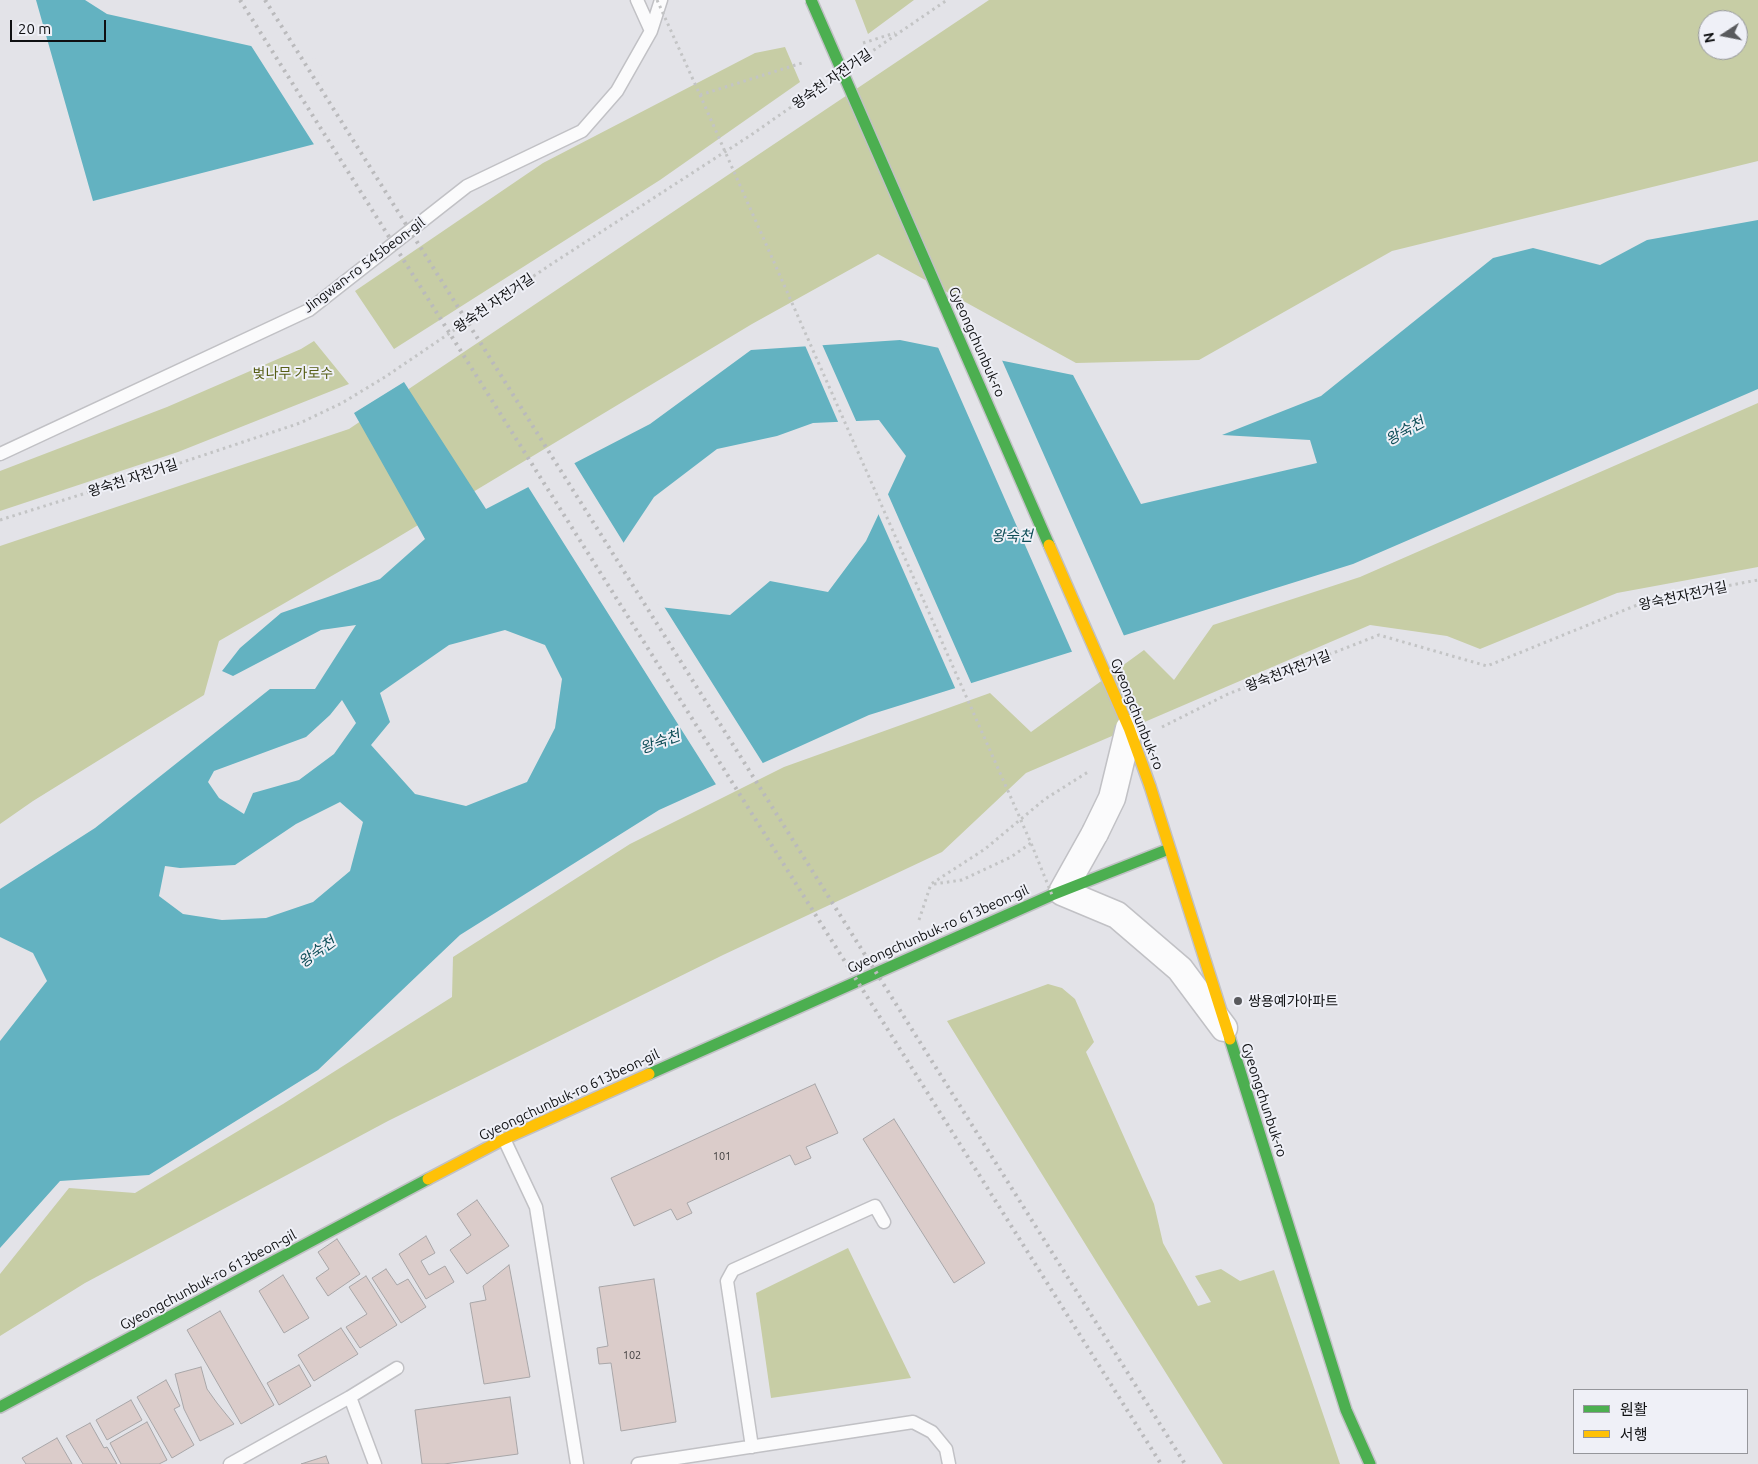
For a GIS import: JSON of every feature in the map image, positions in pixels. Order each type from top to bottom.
[{"type":"street","name":"Gyeongchunbuk-ro","points":[[811,0],[1129,728],[1150,786],[1346,1410],[1370,1464]]},
{"type":"street","points":[[1129,728],[1112,798],[1095,832],[1057,894],[1117,915],[1180,969],[1227,1032]]},
{"type":"street","name":"Gyeongchunbuk-ro 613beon-gil","points":[[0,1407],[504,1139],[907,959],[1057,894],[1169,849]]},
{"type":"lane","points":[[637,0],[651,30]]},
{"type":"lane","name":"Jingwan-ro 545beon-gil","points":[[0,454],[309,310],[468,186],[582,131],[617,91],[651,30],[661,0]]},
{"type":"lane","points":[[504,1139],[536,1207],[577,1464]]},
{"type":"lane","points":[[752,1447],[727,1281],[733,1270],[875,1206],[884,1222]]},
{"type":"lane","points":[[230,1464],[397,1368]]},
{"type":"lane","points":[[350,1396],[375,1464]]},
{"type":"lane","points":[[638,1464],[913,1422],[932,1432],[946,1449],[949,1464]]},
{"type":"path","points":[[657,0],[1031,843],[1057,894]]},
{"type":"path","name":"왕숙천 자전거길","points":[[860,59],[947,0]]},
{"type":"path","points":[[862,44],[900,32]]},
{"type":"path","points":[[700,95],[814,59]]},
{"type":"path","name":"왕숙천 자전거길","points":[[0,520],[300,423],[342,403],[385,377],[550,265],[751,135],[821,86]]},
{"type":"path","name":"왕숙천자전거길","points":[[1160,728],[1228,694],[1379,635],[1487,666],[1647,601],[1758,580]]},
{"type":"path","points":[[907,959],[931,884],[985,850],[1045,799],[1094,768]]},
{"type":"path","points":[[931,884],[962,880],[1011,857],[1031,843]]},
{"type":"green space","points":[[855,0],[914,0],[868,34]]},
{"type":"green space","points":[[989,0],[1758,0],[1758,161],[1392,251],[1199,360],[1076,363],[878,254],[752,324],[380,548],[219,641],[204,695],[33,801],[0,824],[0,546],[349,429]]},
{"type":"green space","points":[[785,47],[800,82],[660,180],[394,349],[355,291],[543,163],[755,53]]},
{"type":"green space","name":"벚나무 가로수","points":[[314,341],[349,384],[178,452],[0,511],[0,471],[167,407],[301,349]]},
{"type":"green space","points":[[1758,403],[1758,567],[1617,593],[1480,649],[1447,636],[1370,625],[1026,773],[942,852],[723,955],[388,1121],[85,1283],[0,1336],[0,1274],[69,1188],[135,1193],[283,1104],[452,997],[453,957],[630,844],[784,767],[990,693],[1031,732],[1144,650],[1174,680],[1213,625],[1360,577]]},
{"type":"green space","points":[[1048,984],[1062,988],[1075,999],[1094,1042],[1086,1052],[1154,1204],[1163,1243],[1198,1306],[1211,1302],[1195,1276],[1221,1269],[1240,1281],[1274,1270],[1340,1464],[1223,1464],[947,1021]]},
{"type":"green space","points":[[848,1248],[911,1378],[771,1398],[756,1293]]},
{"type":"water","points":[[36,0],[85,0],[107,14],[314,60],[342,137],[93,201]]},
{"type":"water","name":"왕숙천","points":[[1758,220],[1758,389],[1353,564],[869,715],[659,810],[460,935],[318,1070],[149,1175],[60,1181],[0,1248],[0,1041],[47,981],[33,953],[0,937],[0,889],[95,828],[270,689],[315,689],[356,625],[321,630],[233,676],[222,671],[240,648],[281,613],[380,579],[425,539],[354,413],[404,382],[486,509],[650,424],[751,350],[900,340],[1073,375],[1141,504],[1317,463],[1310,440],[1222,435],[1321,396],[1493,258],[1533,248],[1600,265],[1647,240]],"holes":[[[879,420],[906,456],[866,541],[828,592],[770,581],[730,615],[633,604],[610,563],[654,497],[717,449],[777,436],[813,423]],[[505,630],[545,645],[562,679],[555,728],[527,782],[466,806],[415,794],[371,745],[390,722],[380,693],[449,645]],[[342,700],[356,723],[334,754],[299,780],[253,793],[244,814],[219,798],[208,782],[214,771],[306,737],[330,715]],[[340,802],[363,822],[350,871],[313,902],[266,918],[222,920],[183,914],[159,896],[165,866],[180,868],[235,865],[296,824]]]},
{"type":"pier","points":[[250,44],[316,59],[344,136],[343,138],[315,146]]},
{"type":"pier","points":[[821,342],[857,423],[839,424],[804,343]]},
{"type":"pier","points":[[937,345],[1001,358],[1125,638],[1073,654]]},
{"type":"pier","points":[[573,461],[625,545],[613,563],[635,602],[663,605],[764,765],[717,786],[527,485]]},
{"type":"pier","points":[[887,492],[972,685],[956,690],[877,511]]},
{"type":"building","points":[[815,1084],[838,1133],[806,1147],[811,1158],[795,1165],[790,1155],[687,1203],[692,1213],[677,1220],[671,1209],[634,1226],[611,1178]]},
{"type":"building","points":[[894,1119],[985,1263],[954,1283],[863,1139]]},
{"type":"building","points":[[477,1200],[509,1246],[467,1274],[450,1250],[471,1235],[457,1214]]},
{"type":"building","points":[[426,1236],[435,1253],[421,1261],[429,1275],[445,1266],[454,1282],[426,1299],[399,1254]]},
{"type":"building","points":[[337,1239],[360,1274],[328,1296],[316,1278],[329,1269],[318,1252]]},
{"type":"building","points":[[509,1265],[530,1377],[484,1384],[470,1303],[486,1300],[483,1286]]},
{"type":"building","points":[[386,1269],[397,1285],[408,1279],[426,1307],[401,1323],[372,1278]]},
{"type":"building","points":[[283,1275],[309,1318],[284,1333],[259,1291]]},
{"type":"building","points":[[366,1276],[397,1325],[360,1348],[346,1327],[367,1314],[349,1287]]},
{"type":"building","points":[[654,1279],[676,1422],[621,1431],[611,1363],[599,1364],[597,1348],[608,1346],[599,1287]]},
{"type":"building","points":[[220,1311],[274,1405],[241,1424],[187,1330]]},
{"type":"building","points":[[341,1328],[358,1354],[314,1381],[298,1355]]},
{"type":"building","points":[[299,1365],[311,1386],[279,1405],[267,1383]]},
{"type":"building","points":[[201,1367],[207,1389],[234,1424],[200,1441],[184,1409],[175,1374]]},
{"type":"building","points":[[166,1380],[180,1406],[174,1409],[194,1445],[172,1458],[137,1397]]},
{"type":"building","points":[[510,1397],[518,1454],[444,1464],[422,1464],[415,1410]]},
{"type":"building","points":[[131,1400],[142,1420],[107,1440],[96,1420]]},
{"type":"building","points":[[147,1422],[167,1460],[159,1464],[121,1464],[110,1443]]},
{"type":"building","points":[[90,1423],[104,1448],[107,1447],[117,1464],[83,1464],[66,1436]]},
{"type":"building","points":[[57,1438],[72,1464],[26,1464],[22,1458]]},
{"type":"building","points":[[326,1456],[329,1464],[301,1464]]},
{"type":"railway","points":[[240,0],[1161,1464]]},
{"type":"railway","points":[[265,0],[1185,1464]]},
{"type":"traffic: fast","points":[[811,0],[1049,545]]},
{"type":"traffic: fast","points":[[649,1074],[1052,895],[1169,849]]},
{"type":"traffic: fast","points":[[1230,1039],[1346,1410],[1370,1464]]},
{"type":"traffic: fast","points":[[0,1407],[428,1179]]},
{"type":"traffic: slow","points":[[1049,545],[1129,728],[1150,786]]},
{"type":"traffic: slow","points":[[1150,786],[1230,1039]]},
{"type":"traffic: slow","points":[[428,1179],[504,1139],[649,1074]]},
{"type":"place","name":"쌍용예가아파트","points":[[1238,1001]]}]
